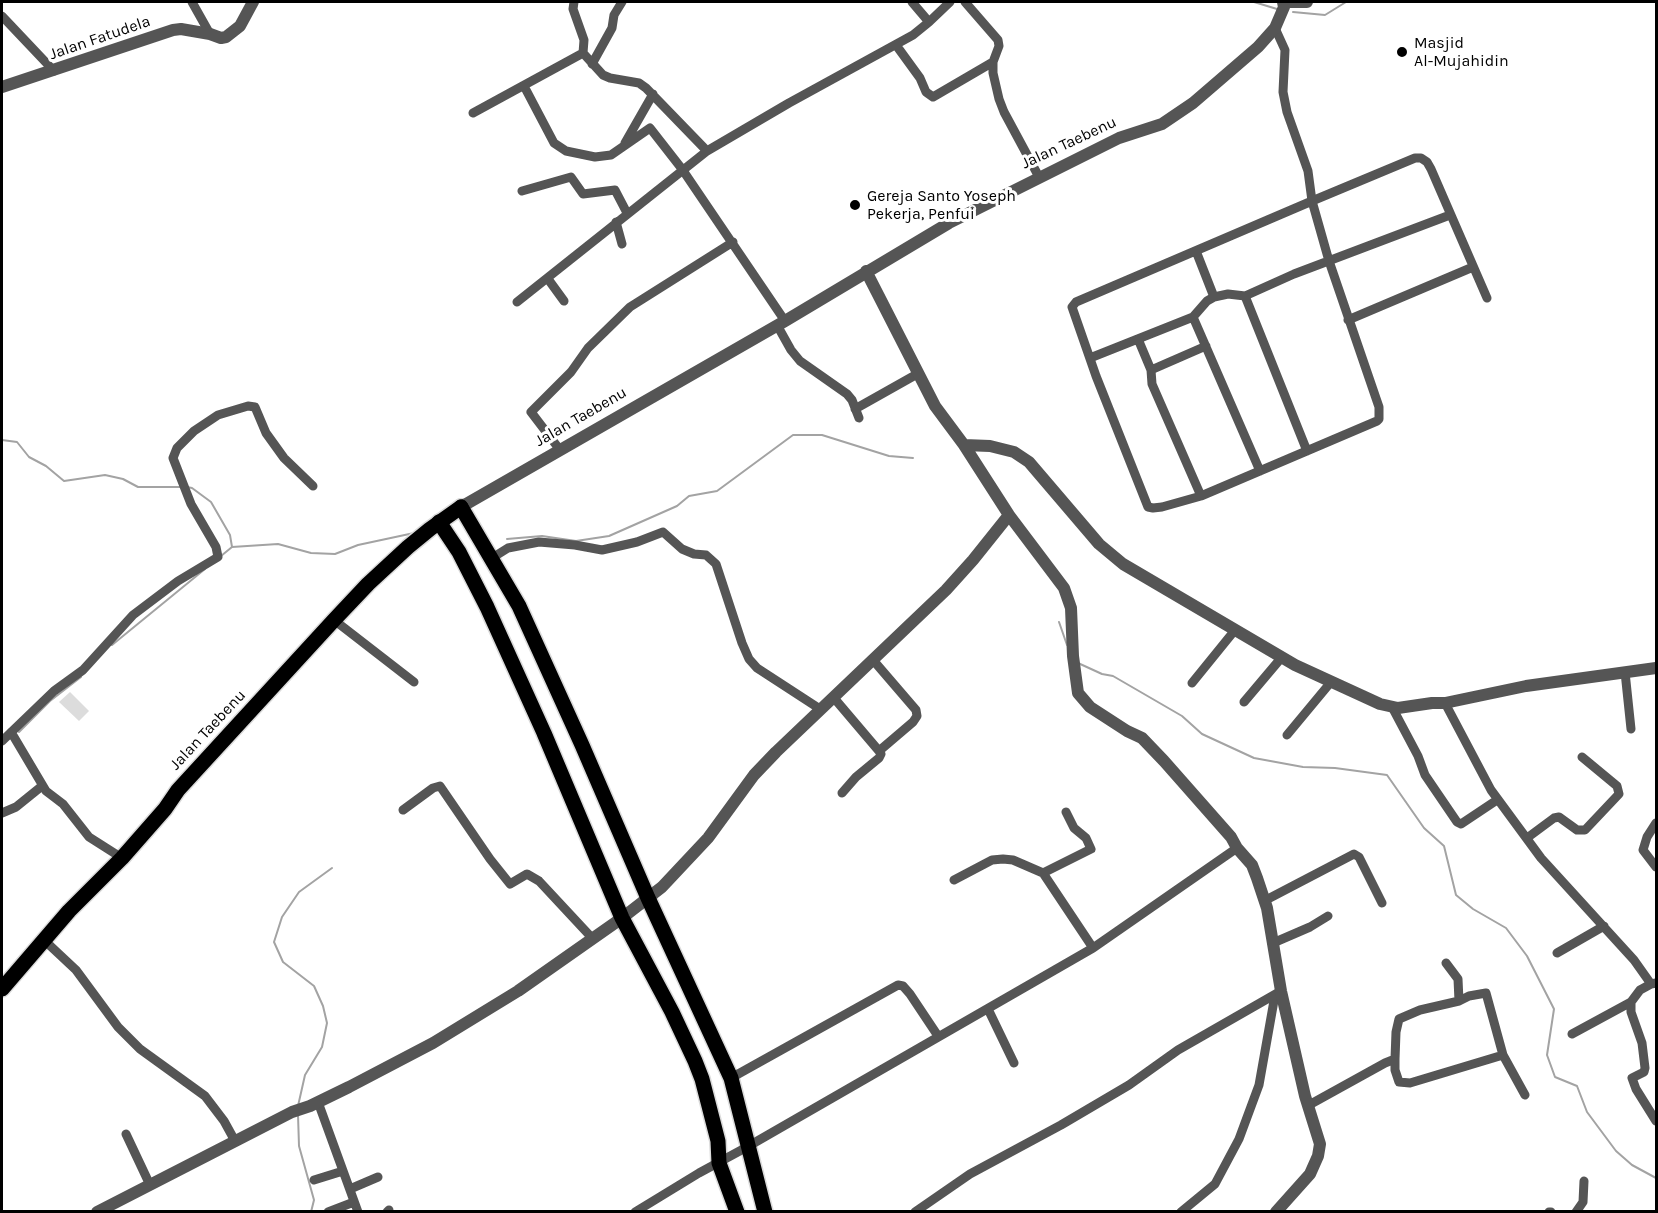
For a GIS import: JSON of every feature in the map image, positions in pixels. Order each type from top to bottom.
[{"type":"main road","name":"Jalan Taebenu","points":[[2,989],[69,911],[122,858],[165,809],[178,790],[368,584],[434,525],[460,507]]},
{"type":"main road","points":[[460,507],[492,558],[523,615],[648,898],[731,1078],[765,1212]]},
{"type":"main road","points":[[434,525],[459,552],[487,607],[544,733],[622,918],[695,1061],[718,1141],[719,1163],[737,1212]]},
{"type":"street","points":[[192,2],[210,34]]},
{"type":"street","name":"Jalan Fatudela","points":[[2,87],[173,30],[181,29],[221,38],[232,34],[240,26],[254,2]]},
{"type":"street","points":[[574,2],[573,9],[584,40],[583,53],[592,64],[603,75],[610,78],[639,83],[653,94],[707,151]]},
{"type":"street","points":[[592,64],[612,28],[615,15],[622,2]]},
{"type":"street","points":[[912,2],[929,22]]},
{"type":"street","points":[[517,302],[707,151],[809,91],[897,45],[929,22],[950,2]]},
{"type":"street","points":[[897,45],[920,78],[926,92],[933,97],[993,62],[997,55],[998,40],[965,2]]},
{"type":"street","points":[[1283,6],[1307,2]]},
{"type":"street","name":"Jalan Taebenu","points":[[460,507],[781,323],[949,223],[1119,138],[1162,124],[1173,118],[1234,69],[1275,28],[1283,6]]},
{"type":"street","points":[[2,15],[54,71]]},
{"type":"street","points":[[1275,28],[1285,50],[1283,92],[1287,112],[1308,171],[1312,201],[1329,261],[1379,407],[1380,416],[1377,422],[1201,496],[1153,508],[1145,503],[1072,307],[1076,302],[1312,201],[1415,158],[1427,162],[1431,169],[1487,298]]},
{"type":"street","points":[[473,113],[583,53]]},
{"type":"street","points":[[993,62],[995,85],[1004,112],[1039,177]]},
{"type":"street","points":[[524,86],[554,143],[560,148],[580,155],[603,157],[611,155],[651,128],[733,242],[781,323],[791,350],[800,361],[841,389],[852,400],[857,413],[919,373]]},
{"type":"street","points":[[623,148],[653,94]]},
{"type":"street","points":[[522,191],[571,177],[583,194],[615,190],[627,213]]},
{"type":"street","points":[[1090,358],[1193,317],[1207,301],[1214,297],[1228,294],[1245,296],[1450,215]]},
{"type":"street","points":[[616,222],[622,244]]},
{"type":"street","points":[[560,450],[531,412],[571,372],[588,348],[630,307],[733,242]]},
{"type":"street","points":[[1196,251],[1214,297]]},
{"type":"street","points":[[1348,320],[1473,267]]},
{"type":"street","points":[[866,271],[935,406],[1069,598],[1078,693],[1090,707],[1142,738],[1206,807],[1252,865],[1264,901],[1273,943],[1278,993],[1320,1144],[1318,1156],[1310,1174],[1276,1212]]},
{"type":"street","points":[[548,279],[564,301]]},
{"type":"street","points":[[1245,296],[1307,451]]},
{"type":"street","points":[[1193,317],[1260,471]]},
{"type":"street","points":[[1138,339],[1151,370],[1152,384],[1201,496]]},
{"type":"street","points":[[1151,370],[1206,346]]},
{"type":"street","points":[[2,741],[54,691],[74,677],[150,601],[218,555],[185,492],[173,458],[183,440],[208,419],[255,407],[266,433],[284,458],[313,486]]},
{"type":"street","points":[[964,445],[990,446],[1014,452],[1029,462],[1110,554],[1155,584],[1282,657],[1331,682],[1392,707],[1445,703],[1526,686],[1656,668]]},
{"type":"street","points":[[97,1212],[433,1043],[518,991],[622,918],[662,887],[708,838],[761,767],[946,590],[1009,515]]},
{"type":"street","points":[[492,558],[508,548],[539,542],[602,550],[637,542],[663,532],[682,549],[694,554],[706,555],[716,564],[742,643],[748,658],[756,668],[820,709]]},
{"type":"street","points":[[334,620],[414,682]]},
{"type":"street","points":[[1192,683],[1235,630]]},
{"type":"street","points":[[1244,702],[1282,657]]},
{"type":"street","points":[[873,660],[916,710],[918,716],[879,751]]},
{"type":"street","points":[[1625,672],[1631,729]]},
{"type":"street","points":[[1287,735],[1331,682]]},
{"type":"street","points":[[834,698],[881,754],[842,793]]},
{"type":"street","points":[[1445,703],[1497,800],[1541,858],[1654,983],[1640,990],[1631,1002],[1572,1034]]},
{"type":"street","points":[[1392,707],[1418,756],[1425,775],[1459,824],[1497,800]]},
{"type":"street","points":[[11,732],[42,786],[63,804],[89,837],[122,858]]},
{"type":"street","points":[[1527,838],[1554,818],[1559,817],[1577,830],[1585,830],[1619,794],[1617,786],[1582,756]]},
{"type":"street","points":[[2,813],[15,807],[42,786]]},
{"type":"street","points":[[403,810],[433,788],[440,786],[510,884],[527,874],[539,881],[593,939]]},
{"type":"street","points":[[1043,873],[1091,849],[1086,838],[1074,828],[1066,812]]},
{"type":"street","points":[[1656,823],[1644,842],[1643,849],[1656,867]]},
{"type":"street","points":[[635,1212],[699,1173],[1093,948],[1237,848]]},
{"type":"street","points":[[1264,901],[1354,854],[1359,857],[1382,903]]},
{"type":"street","points":[[954,880],[992,860],[1003,859],[1013,860],[1043,873],[1093,948]]},
{"type":"street","points":[[1273,943],[1310,927],[1328,916]]},
{"type":"street","points":[[1557,953],[1604,926]]},
{"type":"street","points":[[44,940],[76,970],[118,1027],[140,1049],[205,1096],[224,1121],[235,1141]]},
{"type":"street","points":[[1446,963],[1458,979],[1459,1001]]},
{"type":"street","points":[[731,1078],[898,985],[903,986],[910,993],[938,1036]]},
{"type":"street","points":[[915,1212],[970,1174],[1061,1125],[1129,1085],[1178,1050],[1278,993]]},
{"type":"street","points":[[1181,1212],[1215,1184],[1239,1140],[1259,1085],[1278,993]]},
{"type":"street","points":[[1503,1055],[1410,1083],[1399,1082],[1395,1070],[1398,1019],[1420,1010],[1486,993],[1503,1055],[1526,1095]]},
{"type":"street","points":[[1631,1002],[1631,1012],[1642,1043],[1645,1068],[1644,1072],[1637,1073],[1632,1078],[1656,1121]]},
{"type":"street","points":[[988,1009],[1014,1062]]},
{"type":"street","points":[[1309,1105],[1395,1059]]},
{"type":"street","points":[[314,1104],[358,1212]]},
{"type":"street","points":[[126,1134],[150,1185]]},
{"type":"street","points":[[314,1180],[343,1171]]},
{"type":"street","points":[[350,1189],[378,1178]]},
{"type":"street","points":[[1576,1212],[1583,1202],[1584,1181]]},
{"type":"street","points":[[328,1212],[354,1202]]},
{"type":"shaded area","points":[[70,692],[89,711],[79,721],[59,702]]},
{"type":"waterway","points":[[1254,2],[1277,9]]},
{"type":"waterway","points":[[1293,12],[1325,15],[1346,2]]},
{"type":"waterway","points":[[507,539],[542,536],[576,541],[609,536],[677,506],[689,496],[717,491],[793,435],[822,435],[889,456],[913,458]]},
{"type":"waterway","points":[[2,440],[17,442],[29,457],[46,466],[64,481],[105,475],[123,479],[138,487],[182,487]]},
{"type":"waterway","points":[[187,487],[192,488],[211,502],[230,535],[232,547],[221,556]]},
{"type":"waterway","points":[[232,547],[278,544],[311,553],[335,554],[358,545],[414,533]]},
{"type":"waterway","points":[[112,645],[205,569]]},
{"type":"waterway","points":[[1059,622],[1067,645]]},
{"type":"waterway","points":[[1078,663],[1102,674],[1113,676],[1182,716],[1202,734],[1254,758],[1303,767],[1335,768],[1387,775],[1424,828],[1444,846],[1456,895],[1473,909],[1506,928],[1527,956],[1554,1009],[1547,1055],[1555,1077],[1577,1086],[1587,1112],[1616,1151],[1632,1165],[1656,1178]]},
{"type":"waterway","points":[[19,732],[50,701],[81,677]]},
{"type":"waterway","points":[[298,1106],[305,1075],[322,1047],[327,1023],[323,1006],[314,986],[283,962],[274,942],[282,917],[299,892],[332,868]]},
{"type":"waterway","points":[[298,1115],[299,1146],[314,1200],[311,1212]]},
{"type":"place","name":"Masjid Al-Mujahidin","points":[[1402,52]]},
{"type":"place","name":"Gereja Santo Yoseph Pekerja, Penfui","points":[[855,205]]}]
